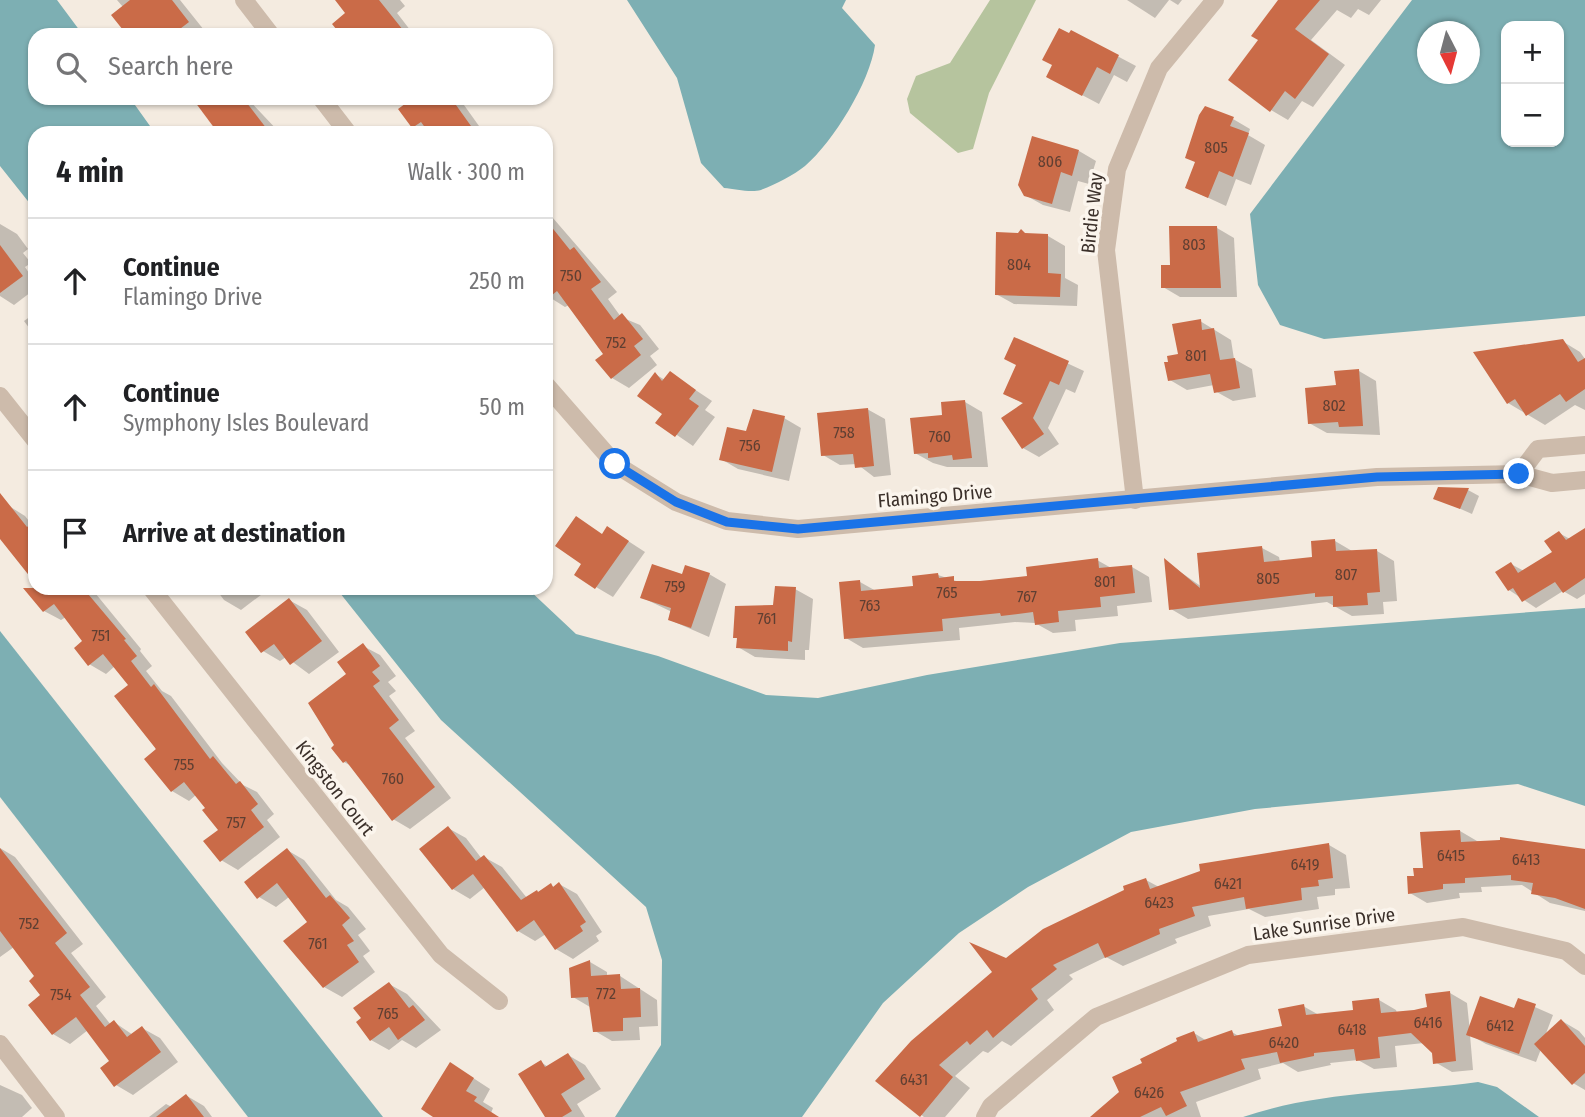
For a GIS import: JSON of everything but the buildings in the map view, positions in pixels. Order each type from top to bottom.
[{"type":"street","points":[[244,0],[266,28]]},
{"type":"street","name":"Birdie Way","points":[[1135,500],[1106,250],[1117,169],[1159,68],[1215,0]]},
{"type":"street","points":[[326,105],[343,126]]},
{"type":"street","name":"Flamingo Drive","points":[[553,393],[615,464],[676,502],[727,522],[798,529],[1377,477],[1519,474],[1552,483],[1585,480]]},
{"type":"street","points":[[0,396],[28,431]]},
{"type":"street","points":[[1519,474],[1538,449],[1585,444]]},
{"type":"street","name":"Kingston Court","points":[[157,595],[441,956],[499,1001]]},
{"type":"street","name":"Lake Sunrise Drive","points":[[985,1117],[991,1106],[1096,1017],[1248,955],[1464,927],[1566,951],[1585,967]]},
{"type":"street","points":[[0,1044],[56,1117]]},
{"type":"green space","points":[[990,0],[1036,0],[989,93],[973,149],[958,153],[910,113],[907,99],[916,76],[950,63]]},
{"type":"water","points":[[0,0],[57,0],[78,28],[28,28],[28,105],[135,105],[150,126],[28,126],[28,201],[0,166]]},
{"type":"water","points":[[627,0],[846,0],[842,8],[875,45],[872,60],[849,110],[827,142],[805,166],[784,180],[761,190],[724,188],[701,163],[677,78]]},
{"type":"water","points":[[1412,0],[1585,0],[1585,316],[1324,339],[1280,325],[1258,285],[1250,214]]},
{"type":"water","points":[[342,595],[534,595],[576,634],[658,656],[766,695],[818,698],[927,675],[1120,643],[1585,608],[1585,806],[1518,784],[1255,809],[1131,832],[1028,887],[959,933],[883,1003],[802,1117],[615,1117],[661,1045],[662,960],[646,907],[441,720]]},
{"type":"water","points":[[0,631],[383,1117],[248,1117],[0,797]]},
{"type":"water","points":[[1478,1082],[1497,1087],[1539,1117],[1243,1117],[1272,1108],[1330,1097]]},
{"type":"route","points":[[615,464],[676,502],[727,522],[798,529],[1377,477],[1519,474]]}]
